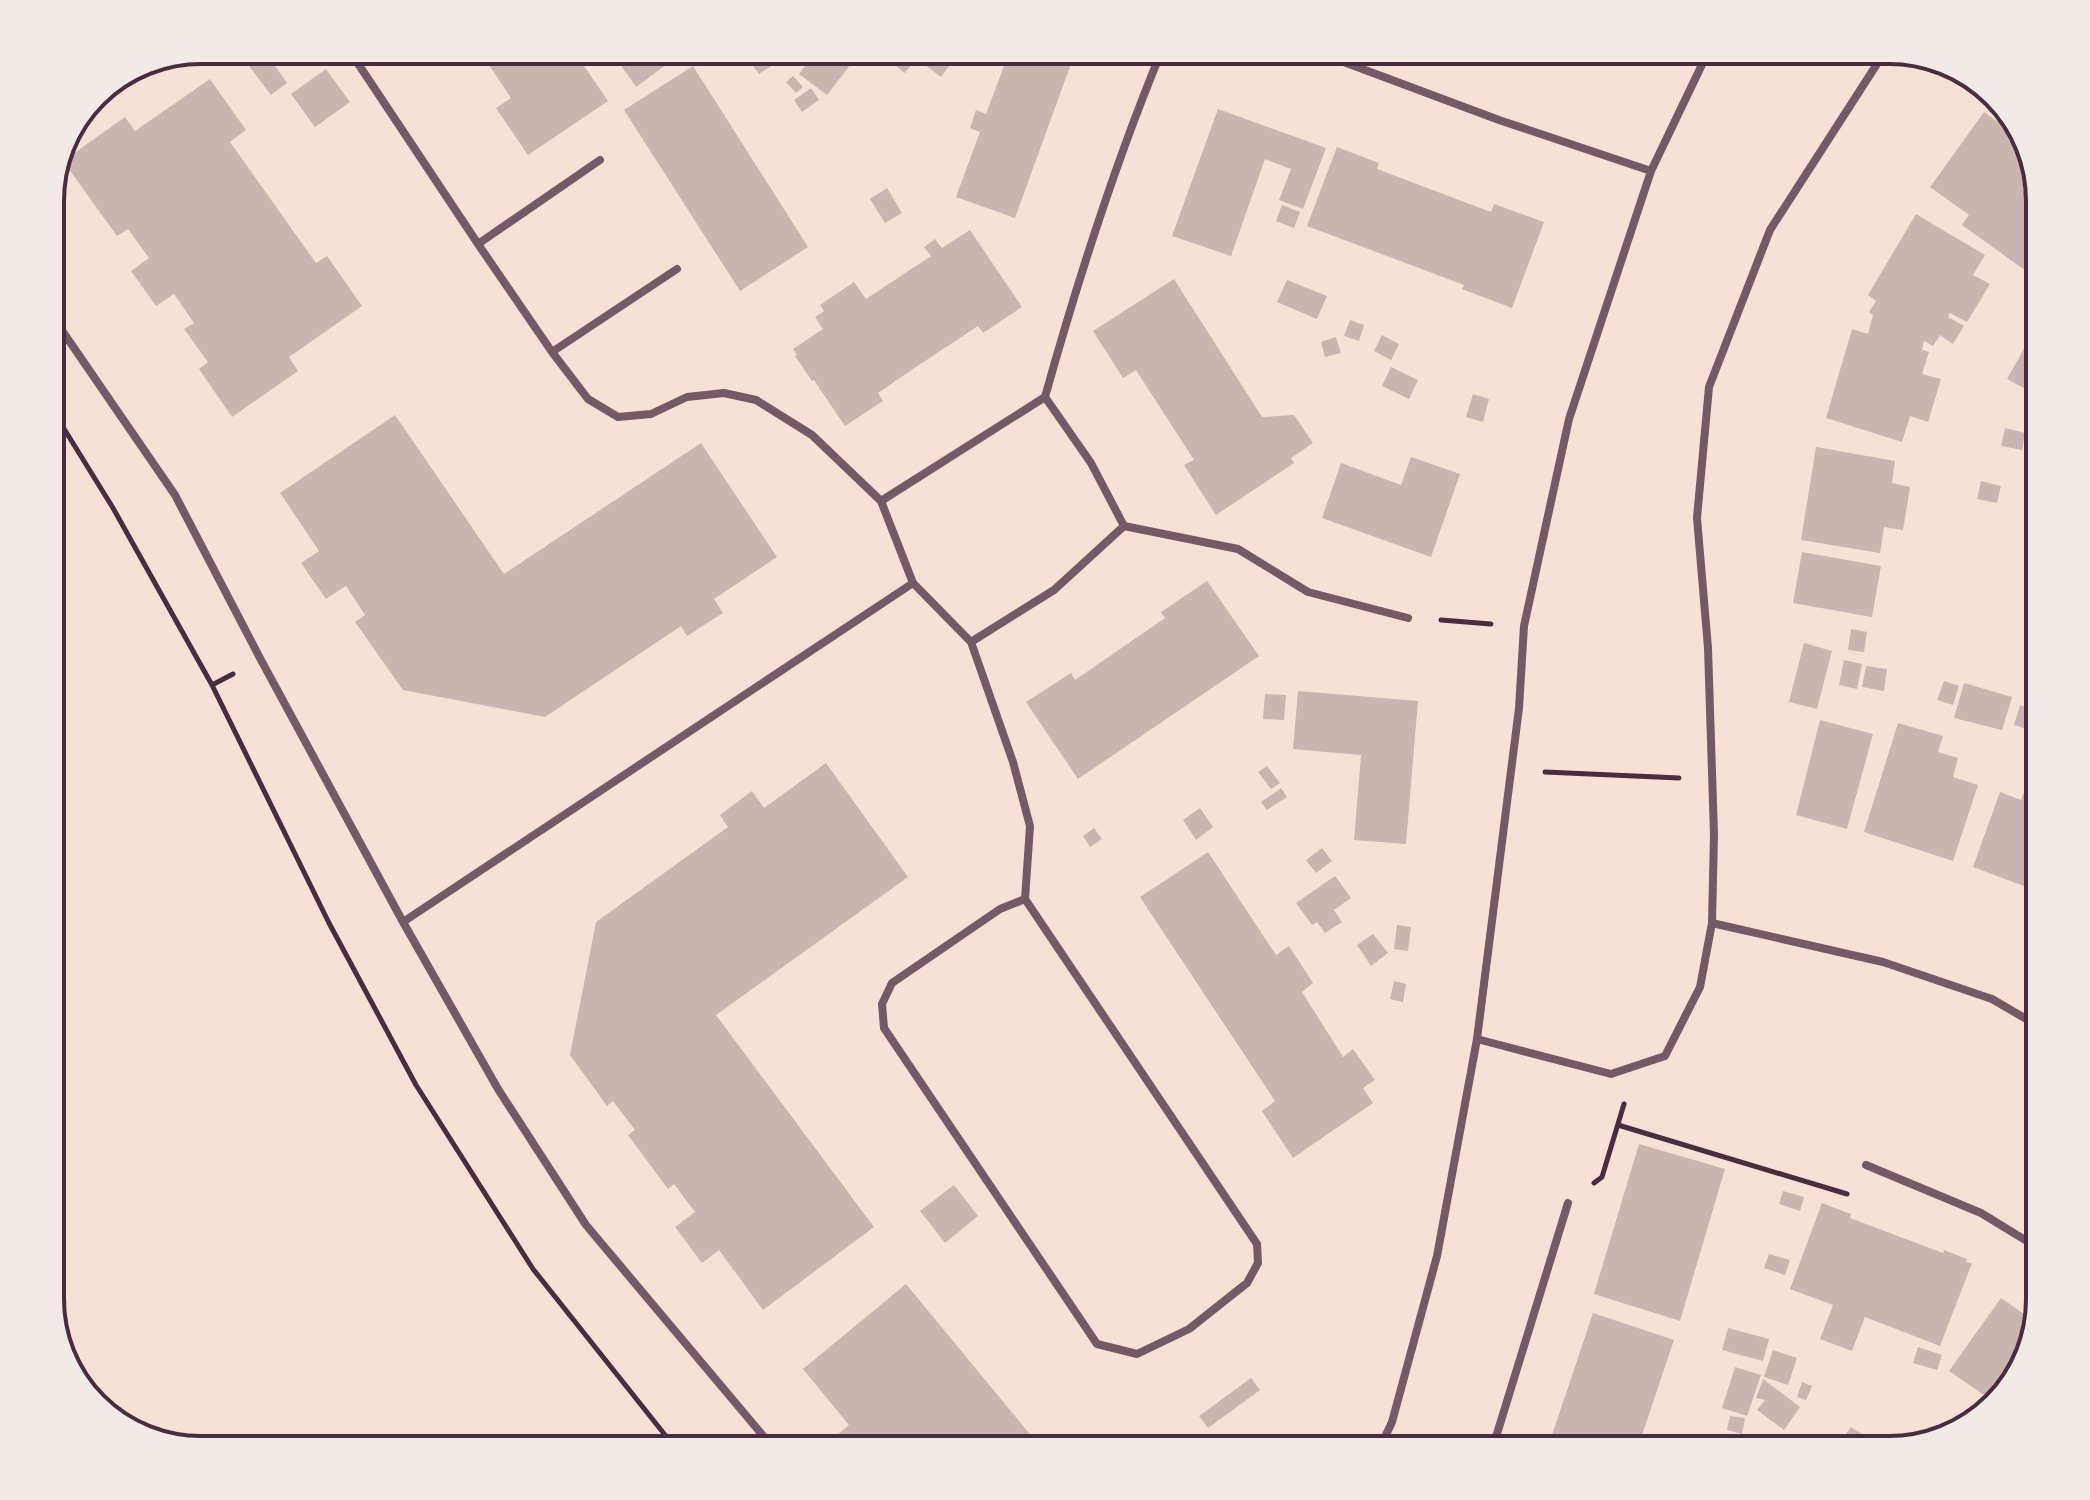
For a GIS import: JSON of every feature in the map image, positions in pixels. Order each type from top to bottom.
[{"type":"street","points":[[358,64],[552,352],[588,399],[618,417],[651,414],[687,397],[724,393],[756,400],[812,435],[881,501],[913,583],[971,642],[1013,762],[1030,826],[1025,899],[1257,1244],[1258,1263],[1247,1283],[1189,1329],[1137,1354],[1097,1344],[884,1028],[882,1004],[892,983],[1000,909],[1025,899]]},
{"type":"street","points":[[881,501],[1045,397],[1070,307],[1132,122],[1156,64]]},
{"type":"street","points":[[1349,64],[1499,120],[1651,171]]},
{"type":"street","points":[[1386,1436],[1437,1256],[1477,1039],[1519,708],[1524,626],[1569,419],[1651,171],[1702,64]]},
{"type":"street","points":[[1477,1039],[1611,1074],[1665,1056],[1700,987],[1712,923],[1714,834],[1708,648],[1697,518],[1709,387],[1770,230],[1877,64]]},
{"type":"street","points":[[478,244],[600,160]]},
{"type":"street","points":[[552,352],[677,269]]},
{"type":"street","points":[[64,333],[175,495],[403,922],[498,1089],[586,1225],[763,1436]]},
{"type":"street","points":[[1045,397],[1091,463],[1124,526]]},
{"type":"street","points":[[1124,526],[1238,549],[1308,592],[1408,618]]},
{"type":"street","points":[[971,642],[1054,590],[1124,526]]},
{"type":"street","points":[[403,922],[913,583]]},
{"type":"street","points":[[1712,923],[1883,962],[1992,999],[2026,1019]]},
{"type":"street","points":[[1866,1165],[1981,1213],[2026,1240]]},
{"type":"street","points":[[1496,1436],[1568,1203]]},
{"type":"path","points":[[64,429],[113,508],[212,685],[329,923],[416,1085],[533,1269],[666,1436]]},
{"type":"path","points":[[1408,618],[1524,626]]},
{"type":"path","points":[[1511,770],[1712,779]]},
{"type":"path","points":[[1568,1203],[1602,1177],[1624,1105],[1611,1074]]},
{"type":"path","points":[[1618,1125],[1852,1195],[1866,1165]]},
{"type":"building","points":[[248,64],[274,64],[287,83],[271,95]]},
{"type":"building","points":[[488,64],[583,64],[608,101],[528,155],[496,108],[511,98]]},
{"type":"building","points":[[620,64],[667,64],[636,87]]},
{"type":"building","points":[[752,64],[769,64],[771,66],[759,74]]},
{"type":"building","points":[[806,64],[851,64],[827,95],[799,74]]},
{"type":"building","points":[[893,64],[912,64],[905,73]]},
{"type":"building","points":[[946,64],[949,66],[941,77],[925,65]]},
{"type":"building","points":[[1005,64],[1071,64],[1015,218],[956,197],[980,132],[970,128],[976,110],[986,114]]},
{"type":"building","points":[[693,66],[808,247],[740,291],[624,110]]},
{"type":"building","points":[[326,69],[350,102],[315,127],[291,94]]},
{"type":"building","points":[[793,76],[803,87],[796,93],[786,82]]},
{"type":"building","points":[[210,79],[246,130],[230,142],[316,263],[327,256],[362,306],[289,357],[298,371],[232,417],[199,369],[208,362],[184,329],[194,323],[174,294],[156,306],[131,271],[149,258],[128,229],[117,236],[68,169],[73,154],[125,117],[135,131]]},
{"type":"building","points":[[811,88],[819,100],[802,112],[794,100]]},
{"type":"building","points":[[1218,109],[1326,148],[1303,209],[1279,200],[1291,169],[1265,159],[1231,256],[1172,236]]},
{"type":"building","points":[[1984,112],[2002,125],[2019,157],[2023,174],[2026,271],[1962,225],[1969,215],[1930,187]]},
{"type":"building","points":[[1337,147],[1379,163],[1377,169],[1491,212],[1494,204],[1544,222],[1512,308],[1462,289],[1464,285],[1307,226]]},
{"type":"building","points":[[887,188],[902,213],[885,223],[870,199]]},
{"type":"building","points":[[1282,205],[1300,212],[1294,228],[1276,221]]},
{"type":"building","points":[[1916,214],[1985,255],[1973,275],[1990,284],[1967,322],[1950,313],[1948,317],[1964,326],[1953,344],[1940,335],[1933,346],[1924,341],[1922,350],[1929,352],[1922,374],[1941,379],[1928,422],[1910,416],[1902,442],[1826,418],[1852,329],[1868,334],[1873,315],[1869,312],[1876,301],[1868,295]]},
{"type":"building","points":[[970,230],[1022,307],[983,333],[978,326],[913,369],[878,393],[883,401],[845,426],[793,349],[823,329],[815,317],[824,311],[820,305],[854,282],[866,299],[931,256],[924,247],[935,239],[942,248]]},
{"type":"building","points":[[1174,279],[1262,417],[1294,415],[1313,443],[1291,458],[1294,463],[1216,515],[1184,465],[1194,460],[1136,370],[1123,378],[1093,331]]},
{"type":"building","points":[[1287,280],[1327,296],[1317,319],[1277,302]]},
{"type":"building","points":[[1350,320],[1364,325],[1359,341],[1344,336]]},
{"type":"building","points":[[1382,335],[1399,344],[1391,360],[1374,351]]},
{"type":"building","points":[[1336,337],[1341,353],[1325,357],[1321,342]]},
{"type":"building","points":[[2026,345],[2026,389],[2007,379]]},
{"type":"building","points":[[1391,367],[1418,380],[1409,399],[1382,386]]},
{"type":"building","points":[[1473,394],[1489,399],[1483,422],[1466,417]]},
{"type":"building","points":[[395,415],[504,574],[701,443],[777,557],[714,599],[723,613],[687,636],[681,626],[545,717],[403,690],[355,622],[365,615],[346,586],[326,599],[301,563],[319,551],[280,493]]},
{"type":"building","points":[[2005,428],[2025,433],[2022,450],[2001,446]]},
{"type":"building","points":[[1816,447],[1895,461],[1892,483],[1910,487],[1906,512],[1903,530],[1884,527],[1880,553],[1801,540]]},
{"type":"building","points":[[1411,457],[1460,474],[1431,557],[1322,518],[1341,463],[1401,485]]},
{"type":"building","points":[[1981,481],[2001,486],[1997,503],[1977,499]]},
{"type":"building","points":[[1802,552],[1881,566],[1872,617],[1793,603]]},
{"type":"building","points":[[1207,581],[1259,656],[1078,779],[1026,702],[1071,673],[1075,680],[1165,618],[1161,612]]},
{"type":"building","points":[[1851,629],[1867,632],[1864,652],[1848,650]]},
{"type":"building","points":[[1804,643],[1832,651],[1817,709],[1789,702]]},
{"type":"building","points":[[1844,660],[1862,664],[1857,689],[1839,685]]},
{"type":"building","points":[[1866,666],[1887,669],[1884,691],[1862,687]]},
{"type":"building","points":[[1944,681],[1959,686],[1953,705],[1937,700]]},
{"type":"building","points":[[1964,683],[2012,697],[2002,730],[1954,718]]},
{"type":"building","points":[[1298,691],[1418,701],[1406,844],[1354,840],[1361,755],[1293,749]]},
{"type":"building","points":[[1265,694],[1286,695],[1284,720],[1263,719]]},
{"type":"building","points":[[2020,705],[2026,707],[2026,729],[2014,725]]},
{"type":"building","points":[[1820,720],[1873,734],[1847,829],[1796,815]]},
{"type":"building","points":[[1898,723],[1943,736],[1938,752],[1958,758],[1953,777],[1978,785],[1953,861],[1864,832]]},
{"type":"building","points":[[826,763],[908,877],[716,1015],[874,1227],[763,1310],[719,1250],[702,1263],[675,1227],[695,1212],[674,1184],[668,1189],[628,1135],[635,1130],[613,1101],[607,1106],[570,1055],[596,922],[728,827],[720,815],[752,791],[764,808]]},
{"type":"building","points":[[1267,766],[1280,783],[1271,789],[1258,772]]},
{"type":"building","points":[[2026,787],[2026,887],[1973,867],[2000,792],[2021,800]]},
{"type":"building","points":[[1281,788],[1287,797],[1267,810],[1261,802]]},
{"type":"building","points":[[1200,808],[1213,827],[1196,840],[1183,820]]},
{"type":"building","points":[[1094,828],[1102,839],[1090,847],[1083,836]]},
{"type":"building","points":[[1322,848],[1332,861],[1316,873],[1306,860]]},
{"type":"building","points":[[1208,852],[1276,955],[1289,946],[1313,983],[1302,992],[1343,1057],[1353,1049],[1375,1080],[1363,1088],[1373,1103],[1293,1158],[1262,1111],[1275,1101],[1140,897]]},
{"type":"building","points":[[1335,876],[1351,898],[1334,910],[1342,922],[1325,933],[1317,922],[1312,925],[1296,903]]},
{"type":"building","points":[[1397,925],[1411,927],[1408,951],[1394,949]]},
{"type":"building","points":[[1373,934],[1388,953],[1371,966],[1357,945]]},
{"type":"building","points":[[1394,981],[1406,984],[1403,1002],[1390,999]]},
{"type":"building","points":[[1639,1144],[1725,1169],[1680,1321],[1594,1294]]},
{"type":"building","points":[[954,1185],[978,1216],[945,1243],[920,1211]]},
{"type":"building","points":[[1783,1191],[1804,1197],[1800,1211],[1779,1204]]},
{"type":"building","points":[[1822,1203],[1851,1214],[1850,1218],[1943,1253],[1944,1250],[1972,1263],[1940,1346],[1865,1317],[1852,1351],[1820,1339],[1833,1305],[1790,1289]]},
{"type":"building","points":[[1769,1254],[1790,1260],[1785,1275],[1764,1268]]},
{"type":"building","points":[[906,1284],[1031,1436],[836,1436],[849,1425],[803,1369]]},
{"type":"building","points":[[2001,1298],[2024,1314],[2019,1343],[2012,1359],[1985,1396],[1949,1371]]},
{"type":"building","points":[[1593,1313],[1674,1340],[1642,1436],[1552,1436]]},
{"type":"building","points":[[1728,1328],[1769,1339],[1763,1361],[1722,1350]]},
{"type":"building","points":[[1918,1347],[1942,1355],[1937,1370],[1913,1363]]},
{"type":"building","points":[[1773,1350],[1797,1358],[1788,1385],[1764,1377]]},
{"type":"building","points":[[1735,1367],[1761,1375],[1747,1416],[1722,1408]]},
{"type":"building","points":[[1251,1378],[1260,1390],[1208,1428],[1199,1416]]},
{"type":"building","points":[[1763,1379],[1800,1407],[1784,1430],[1757,1410],[1765,1400],[1756,1398]]},
{"type":"building","points":[[1802,1382],[1812,1386],[1806,1400],[1797,1397]]},
{"type":"building","points":[[1730,1416],[1745,1418],[1742,1434],[1727,1430]]},
{"type":"building","points":[[1851,1427],[1865,1436],[1845,1436]]}]
